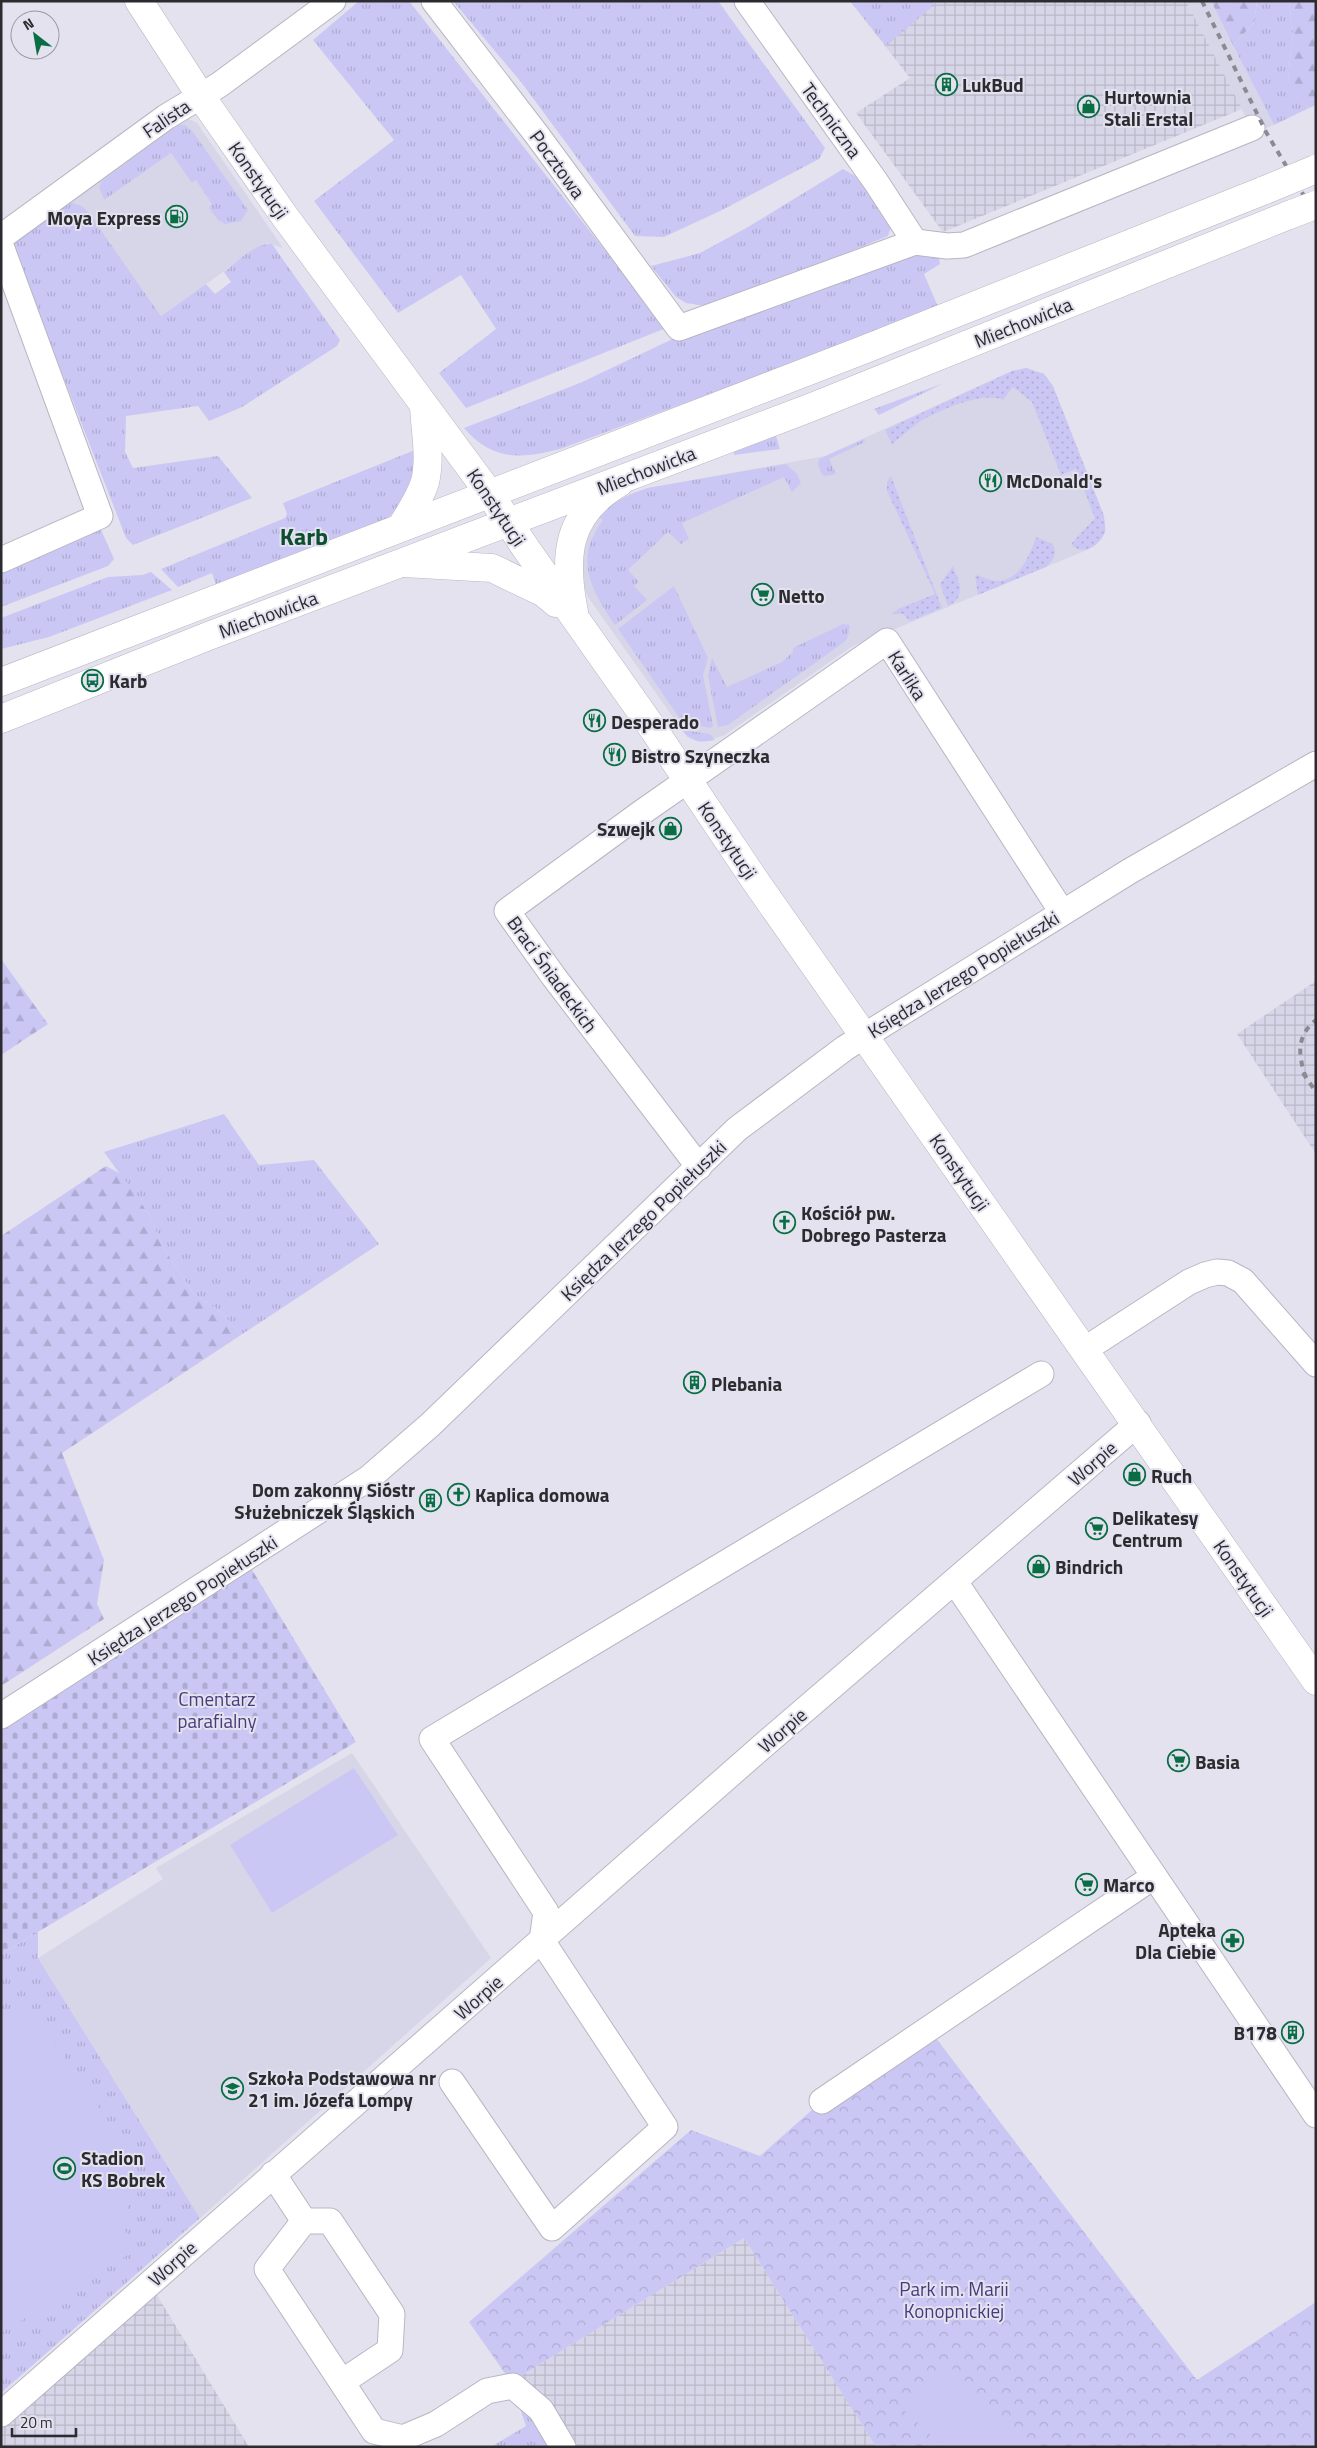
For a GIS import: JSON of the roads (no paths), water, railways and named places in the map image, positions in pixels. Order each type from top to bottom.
[{"type":"main road","name":"Konstytucji","points":[[139,1],[200,95],[283,214],[489,493],[1316,1681]]},
{"type":"main road","name":"Miechowicka","points":[[1,682],[980,303],[1316,169]]},
{"type":"main road","name":"Miechowicka","points":[[1,719],[192,642],[812,407],[1316,205]]},
{"type":"main road","points":[[401,527],[418,498],[425,481],[427,462],[424,406]]},
{"type":"main road","points":[[575,618],[568,584],[568,555],[572,535],[588,508],[614,486],[631,476]]},
{"type":"main road","points":[[404,563],[492,568],[544,593],[575,618]]},
{"type":"street","name":"Falista","points":[[1,237],[166,116],[219,85],[333,1]]},
{"type":"street","name":"Pocztowa","points":[[434,1],[537,135],[679,328],[914,242]]},
{"type":"street","name":"Techniczna","points":[[746,1],[876,182],[914,242]]},
{"type":"street","points":[[914,242],[947,246],[964,245],[1252,128]]},
{"type":"street","points":[[1,246],[100,516],[1,560]]},
{"type":"street","name":"Karlika","points":[[688,781],[887,641],[1062,912]]},
{"type":"street","name":"Księdza Jerzego Popiełuszki","points":[[1,1716],[369,1478],[430,1425],[737,1130],[865,1035],[1062,912],[1316,764]]},
{"type":"street","name":"Braci Śniadeckich","points":[[688,781],[507,911],[554,977],[699,1167]]},
{"type":"street","points":[[1084,1350],[1189,1282],[1217,1272],[1228,1273],[1244,1281],[1316,1364]]},
{"type":"street","points":[[452,2082],[552,2228],[665,2127],[542,1941],[546,1912],[432,1739],[1041,1374]]},
{"type":"street","name":"Worpie","points":[[1,2414],[272,2174],[542,1941],[765,1744],[1138,1423]]},
{"type":"street","points":[[955,1582],[1316,2116]]},
{"type":"street","points":[[822,2101],[1153,1877]]},
{"type":"street","points":[[272,2174],[304,2221]]},
{"type":"street","points":[[304,2221],[330,2221],[392,2314],[390,2350],[342,2382]]},
{"type":"street","points":[[304,2221],[267,2268],[374,2430],[403,2438],[436,2424],[487,2391],[513,2386],[541,2410],[563,2447]]},
{"type":"railway","points":[[1202,1],[1266,132],[1316,216]]},
{"type":"railway","points":[[1306,1078],[1301,1061],[1300,1046],[1305,1033],[1316,1020]]},
{"type":"railway","points":[[1303,1073],[1316,1092]]},
{"type":"place","name":"LukBud","points":[[946,84]]},
{"type":"place","name":"Hurtownia Stali Erstal","points":[[1088,107]]},
{"type":"place","name":"Moya Express","points":[[177,217]]},
{"type":"place","name":"McDonald's","points":[[990,480]]},
{"type":"place","name":"Netto","points":[[762,595]]},
{"type":"place","name":"Karb","points":[[93,680]]},
{"type":"place","name":"Desperado","points":[[595,721]]},
{"type":"place","name":"Bistro Szyneczka","points":[[615,755]]},
{"type":"place","name":"Szwejk","points":[[671,828]]},
{"type":"place","name":"Kościół pw. Dobrego Pasterza","points":[[785,1223]]},
{"type":"place","name":"Plebania","points":[[695,1383]]},
{"type":"place","name":"Ruch","points":[[1135,1475]]},
{"type":"place","name":"Kaplica domowa","points":[[459,1494]]},
{"type":"place","name":"Dom zakonny Sióstr Służebniczek Śląskich","points":[[431,1500]]},
{"type":"place","name":"Delikatesy Centrum","points":[[1096,1528]]},
{"type":"place","name":"Bindrich","points":[[1039,1566]]},
{"type":"place","name":"Basia","points":[[1179,1761]]},
{"type":"place","name":"Marco","points":[[1087,1884]]},
{"type":"place","name":"Apteka Dla Ciebie","points":[[1232,1940]]},
{"type":"place","name":"B178","points":[[1293,2032]]},
{"type":"place","name":"Szkoła Podstawowa nr 21 im. Józefa Lompy","points":[[232,2088]]},
{"type":"place","name":"Stadion KS Bobrek","points":[[65,2168]]},
{"type":"district","name":"Karb","points":[[304,536]]},
{"type":"park label","name":"Cmentarz parafialny","points":[[217,1709]]},
{"type":"park label","name":"Park im. Marii Konopnickiej","points":[[954,2299]]}]
